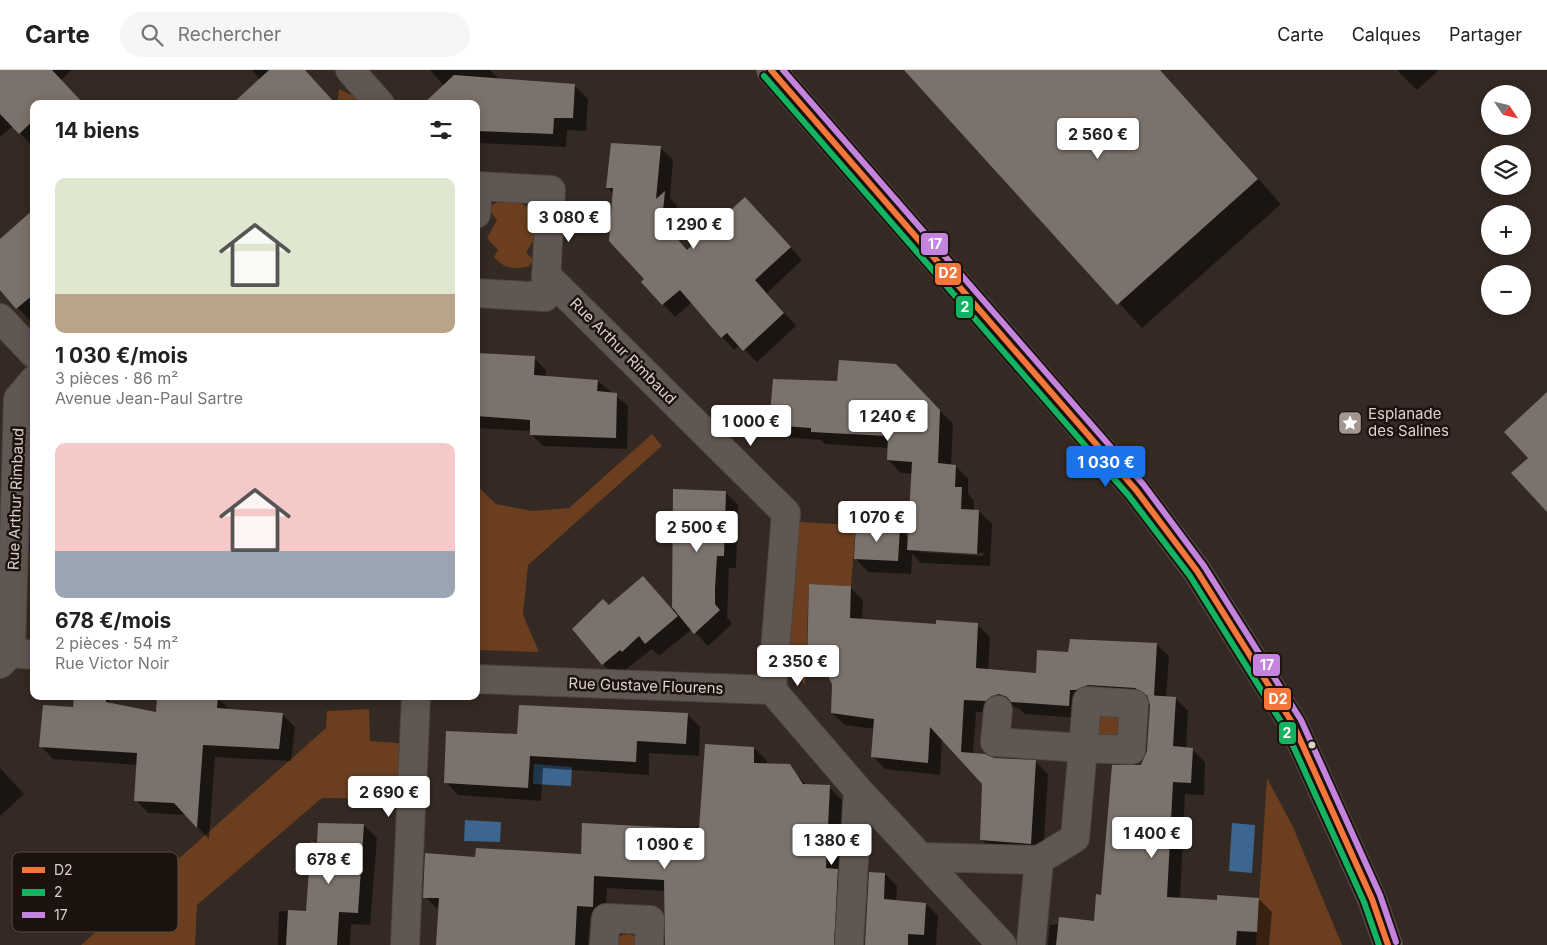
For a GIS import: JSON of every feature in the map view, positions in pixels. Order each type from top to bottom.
[{"type":"main road","points":[[771,70],[1129,482],[1197,571],[1293,724],[1372,899],[1388,945]]},
{"type":"street","points":[[350,70],[376,100]]},
{"type":"street","points":[[480,186],[551,190],[545,298],[480,293]]},
{"type":"street","name":"Rue Arthur Rimbaud","points":[[546,275],[786,513],[772,690]]},
{"type":"street","points":[[0,318],[30,350]]},
{"type":"street","name":"Rue Arthur Rimbaud","points":[[15,657],[18,398],[30,384]]},
{"type":"street","name":"Rue Gustave Flourens","points":[[480,679],[772,690]]},
{"type":"street","points":[[772,690],[858,790],[1002,945]]},
{"type":"street","points":[[405,945],[416,700]]},
{"type":"street","points":[[922,858],[1040,860],[1075,838],[1083,748],[996,742],[998,710]]},
{"type":"street","points":[[849,945],[858,790]]},
{"type":"street","points":[[1031,945],[1040,860]]},
{"type":"street","points":[[604,945],[606,918],[650,920],[649,945]]},
{"type":"shaded area","points":[[339,89],[356,97],[358,100],[338,100]]},
{"type":"shaded area","points":[[501,200],[523,204],[535,215],[538,221],[534,239],[526,253],[534,260],[529,266],[519,268],[506,266],[494,257],[498,250],[487,238],[497,220],[487,208]]},
{"type":"shaded area","points":[[652,434],[662,446],[528,565],[523,615],[539,652],[480,650],[480,489],[496,504],[532,511],[569,508]]},
{"type":"shaded area","points":[[799,522],[856,525],[851,586],[809,584],[805,685],[789,662]]},
{"type":"shaded area","points":[[1087,701],[1134,704],[1131,750],[1083,748]]},
{"type":"shaded area","points":[[369,709],[370,741],[413,744],[411,799],[322,798],[197,905],[195,945],[81,945],[95,932],[178,932],[178,859],[326,728],[327,711]]},
{"type":"shaded area","points":[[1267,778],[1293,827],[1342,945],[1256,945]]},
{"type":"shaded area","points":[[630,934],[636,937],[639,945],[617,945],[617,940],[622,935]]},
{"type":"water","points":[[534,764],[572,767],[571,786],[533,784]]},
{"type":"water","points":[[465,820],[501,822],[500,842],[464,841]]},
{"type":"water","points":[[1232,823],[1255,825],[1252,873],[1229,871]]},
{"type":"building","points":[[0,70],[52,70],[80,100],[30,100],[30,124],[19,134],[0,114]]},
{"type":"building","points":[[269,70],[305,70],[332,100],[236,100]]},
{"type":"building","points":[[904,70],[1160,70],[1258,179],[1117,305]]},
{"type":"building","points":[[454,75],[575,84],[573,118],[554,118],[553,134],[480,131],[480,100],[427,100]]},
{"type":"building","points":[[611,143],[661,146],[656,199],[665,191],[662,221],[687,250],[745,197],[791,247],[755,280],[784,313],[743,351],[727,333],[721,338],[680,290],[662,305],[641,282],[644,279],[609,241],[613,188],[606,188]]},
{"type":"building","points":[[30,213],[30,297],[16,309],[0,290],[0,239]]},
{"type":"building","points":[[480,353],[535,356],[534,375],[598,380],[597,391],[617,393],[616,438],[530,435],[530,420],[480,416]]},
{"type":"building","points":[[839,360],[896,364],[940,410],[938,463],[956,465],[955,487],[962,487],[961,509],[979,510],[977,554],[907,550],[912,462],[887,460],[888,436],[811,432],[811,428],[769,425],[773,379],[837,381]]},
{"type":"building","points":[[1547,392],[1547,512],[1511,473],[1528,458],[1504,432]]},
{"type":"building","points":[[673,489],[726,491],[724,556],[717,556],[715,588],[715,604],[720,610],[694,634],[672,607]]},
{"type":"building","points":[[856,525],[900,528],[898,561],[854,559]]},
{"type":"building","points":[[643,576],[678,616],[645,644],[639,636],[622,652],[620,650],[602,665],[572,629],[603,599],[609,605]]},
{"type":"building","points":[[809,584],[851,586],[850,618],[936,624],[936,620],[978,623],[976,668],[1036,673],[1037,650],[1068,652],[1070,639],[1157,643],[1154,696],[1146,695],[1135,688],[1088,685],[1076,690],[1070,690],[1069,706],[1011,702],[1007,697],[999,694],[992,696],[986,701],[964,700],[961,752],[985,754],[994,758],[1036,760],[1031,844],[980,840],[982,784],[930,727],[928,763],[871,757],[874,719],[831,713],[832,684],[820,662],[807,661]]},
{"type":"building","points":[[1147,695],[1176,697],[1173,746],[1193,748],[1191,783],[1173,782],[1167,897],[1217,900],[1217,895],[1259,898],[1257,932],[1237,931],[1236,945],[1056,945],[1059,917],[1094,921],[1096,894],[1101,895],[1112,765],[1141,765],[1147,751],[1150,705]]},
{"type":"building","points":[[74,700],[106,700],[106,702],[156,712],[157,700],[218,700],[217,708],[283,713],[279,749],[203,745],[197,828],[174,803],[134,801],[137,753],[39,747],[43,705],[73,707]]},
{"type":"building","points":[[519,705],[688,713],[686,744],[637,741],[636,762],[530,756],[528,788],[444,783],[446,731],[517,734]]},
{"type":"building","points":[[705,744],[754,747],[754,763],[790,764],[803,784],[830,785],[826,868],[838,869],[834,945],[665,945],[664,880],[594,876],[593,907],[577,906],[575,945],[436,945],[439,898],[423,898],[425,853],[475,857],[476,848],[581,854],[582,823],[699,829]]},
{"type":"building","points":[[318,823],[364,824],[358,913],[339,912],[337,945],[286,945],[288,910],[306,911],[311,842],[317,843]]},
{"type":"building","points":[[869,872],[885,873],[884,899],[926,903],[924,935],[908,934],[908,945],[865,945]]},
{"type":"transit line","name":"D2","points":[[771,70],[1136,490],[1197,571],[1293,724],[1372,899],[1388,945]]},
{"type":"transit line","name":"17","points":[[783,70],[1143,484],[1204,566],[1301,720],[1380,895],[1396,942]]},
{"type":"transit line","name":"2","points":[[764,76],[1129,496],[1190,576],[1285,728],[1364,902],[1379,945]]},
{"type":"place","name":"Esplanade des Salines","points":[[1350,423]]}]
